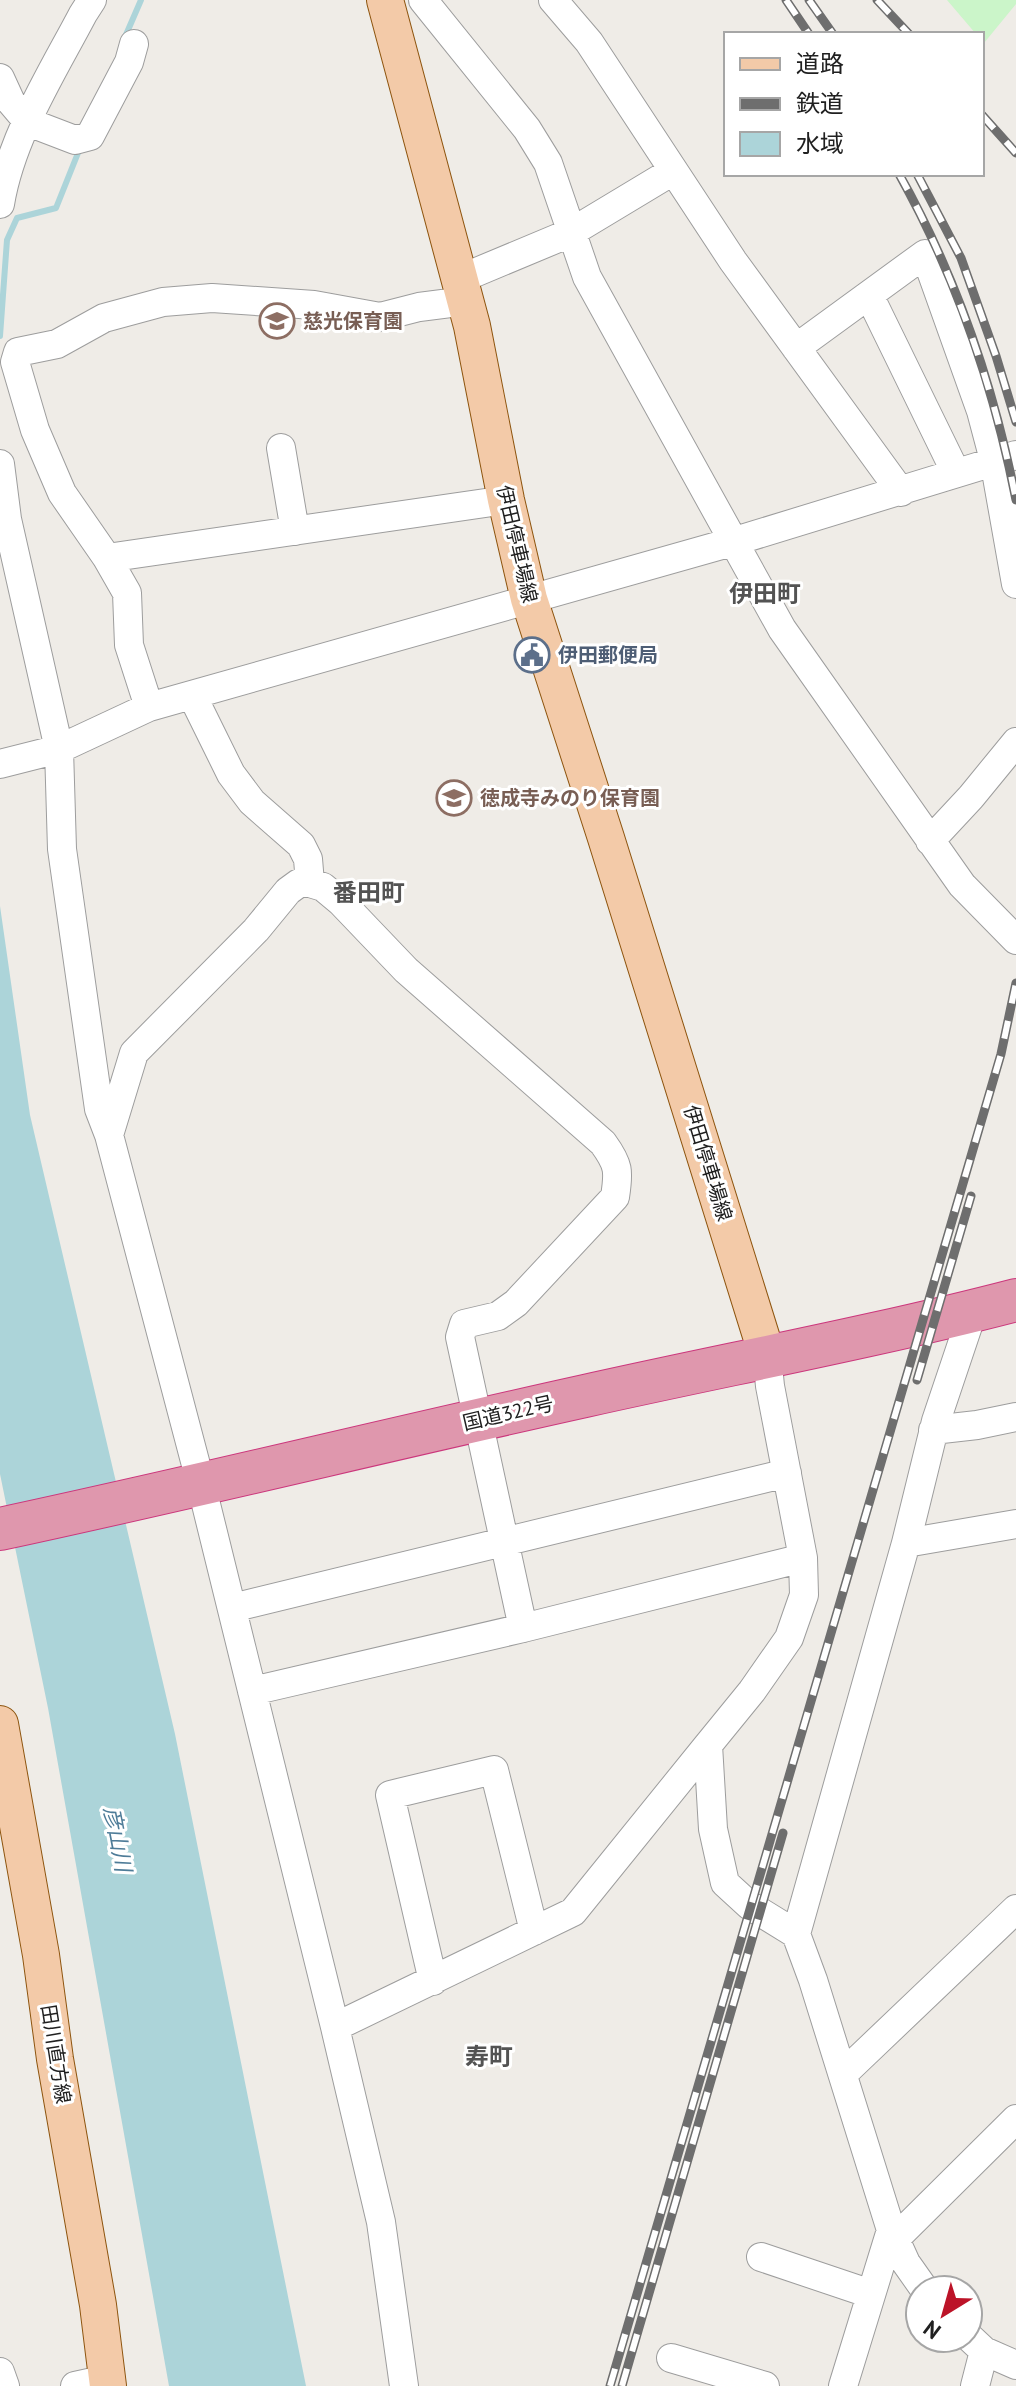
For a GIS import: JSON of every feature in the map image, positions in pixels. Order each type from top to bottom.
[{"type":"highway","name":"国道322号","points":[[0,1529],[1016,1300]]},
{"type":"main road","name":"伊田停車場線","points":[[385,0],[463,290],[529,599],[767,1355]]},
{"type":"main road","name":"田川直方線","points":[[0,1724],[98,2305],[97,2384]]},
{"type":"street","points":[[0,204],[10,99],[92,0]]},
{"type":"street","points":[[423,0],[527,129],[548,163],[570,233],[594,289],[782,629],[962,885],[1016,940]]},
{"type":"street","points":[[553,0],[589,42],[733,261],[901,492]]},
{"type":"street","points":[[10,99],[75,140],[90,136],[129,62],[134,44]]},
{"type":"street","points":[[149,707],[129,645],[127,593],[62,493],[9,360],[18,352],[57,344],[104,318],[163,302],[212,298],[314,305],[380,317],[419,307],[463,290],[570,233],[663,177]]},
{"type":"street","points":[[796,348],[925,254],[981,411],[1005,457],[1016,584]]},
{"type":"street","points":[[869,295],[956,473]]},
{"type":"street","points":[[281,448],[295,531]]},
{"type":"street","points":[[0,764],[52,750],[149,707],[732,542],[901,492],[1005,457]]},
{"type":"street","points":[[0,464],[7,519],[52,750],[62,849],[99,1109],[109,1135],[191,1487],[232,1608],[335,2027],[381,2222],[404,2386]]},
{"type":"street","points":[[107,558],[506,500]]},
{"type":"street","points":[[192,695],[231,774],[252,802],[301,845],[308,859],[310,883]]},
{"type":"street","points":[[930,841],[1016,742]]},
{"type":"street","points":[[109,1135],[134,1053],[256,930],[288,891],[299,883],[310,883],[323,887],[341,902],[406,970],[603,1143],[616,1161],[618,1177],[615,1197],[516,1303],[498,1316],[464,1324],[460,1337],[523,1628]]},
{"type":"street","points":[[914,2274],[893,2235],[796,1934],[906,1543],[933,1430],[973,1311]]},
{"type":"street","points":[[335,2027],[573,1912],[752,1691],[789,1638],[804,1595],[803,1558],[770,1386],[767,1355]]},
{"type":"street","points":[[933,1430],[1016,1417]]},
{"type":"street","points":[[232,1608],[787,1473]]},
{"type":"street","points":[[906,1543],[1016,1524]]},
{"type":"street","points":[[252,1691],[803,1558]]},
{"type":"street","points":[[708,1745],[713,1829],[725,1883],[749,1905],[796,1934]]},
{"type":"street","points":[[433,1981],[390,1795],[494,1770],[534,1931]]},
{"type":"street","points":[[843,2074],[1016,1909]]},
{"type":"street","points":[[843,2386],[893,2235],[1016,2119]]},
{"type":"street","points":[[761,2257],[871,2294]]},
{"type":"street","points":[[984,2348],[1016,2365]]},
{"type":"street","points":[[975,2386],[976,2354]]},
{"type":"street","points":[[671,2358],[765,2386]]},
{"type":"street","points":[[0,2372],[5,2386]]},
{"type":"green space","points":[[947,0],[1016,0],[984,43],[984,32],[974,32]]},
{"type":"water","name":"彦山川","points":[[0,906],[30,1115],[175,1734],[306,2386],[169,2386],[48,1708],[0,1474]]},
{"type":"waterway","points":[[125,37],[141,0]]},
{"type":"waterway","points":[[0,336],[7,240],[17,218],[56,208],[80,148]]},
{"type":"railway","points":[[786,0],[808,32]]},
{"type":"railway","points":[[809,0],[832,32]]},
{"type":"railway","points":[[877,0],[907,32]]},
{"type":"railway","points":[[984,117],[1016,153]]},
{"type":"railway","points":[[900,176],[938,251],[970,332],[996,415],[1016,500]]},
{"type":"railway","points":[[918,176],[961,258],[1016,422]]},
{"type":"railway","points":[[610,2386],[1001,1054],[1016,983]]},
{"type":"railway","points":[[917,1380],[971,1196]]},
{"type":"railway","points":[[622,2386],[783,1833]]},
{"type":"place","name":"慈光保育園","points":[[277,321]]},
{"type":"place","name":"伊田郵便局","points":[[532,655]]},
{"type":"place","name":"徳成寺みのり保育園","points":[[454,798]]},
{"type":"district","name":"伊田町","points":[[765,593]]},
{"type":"district","name":"番田町","points":[[369,892]]},
{"type":"district","name":"寿町","points":[[489,2056]]}]
